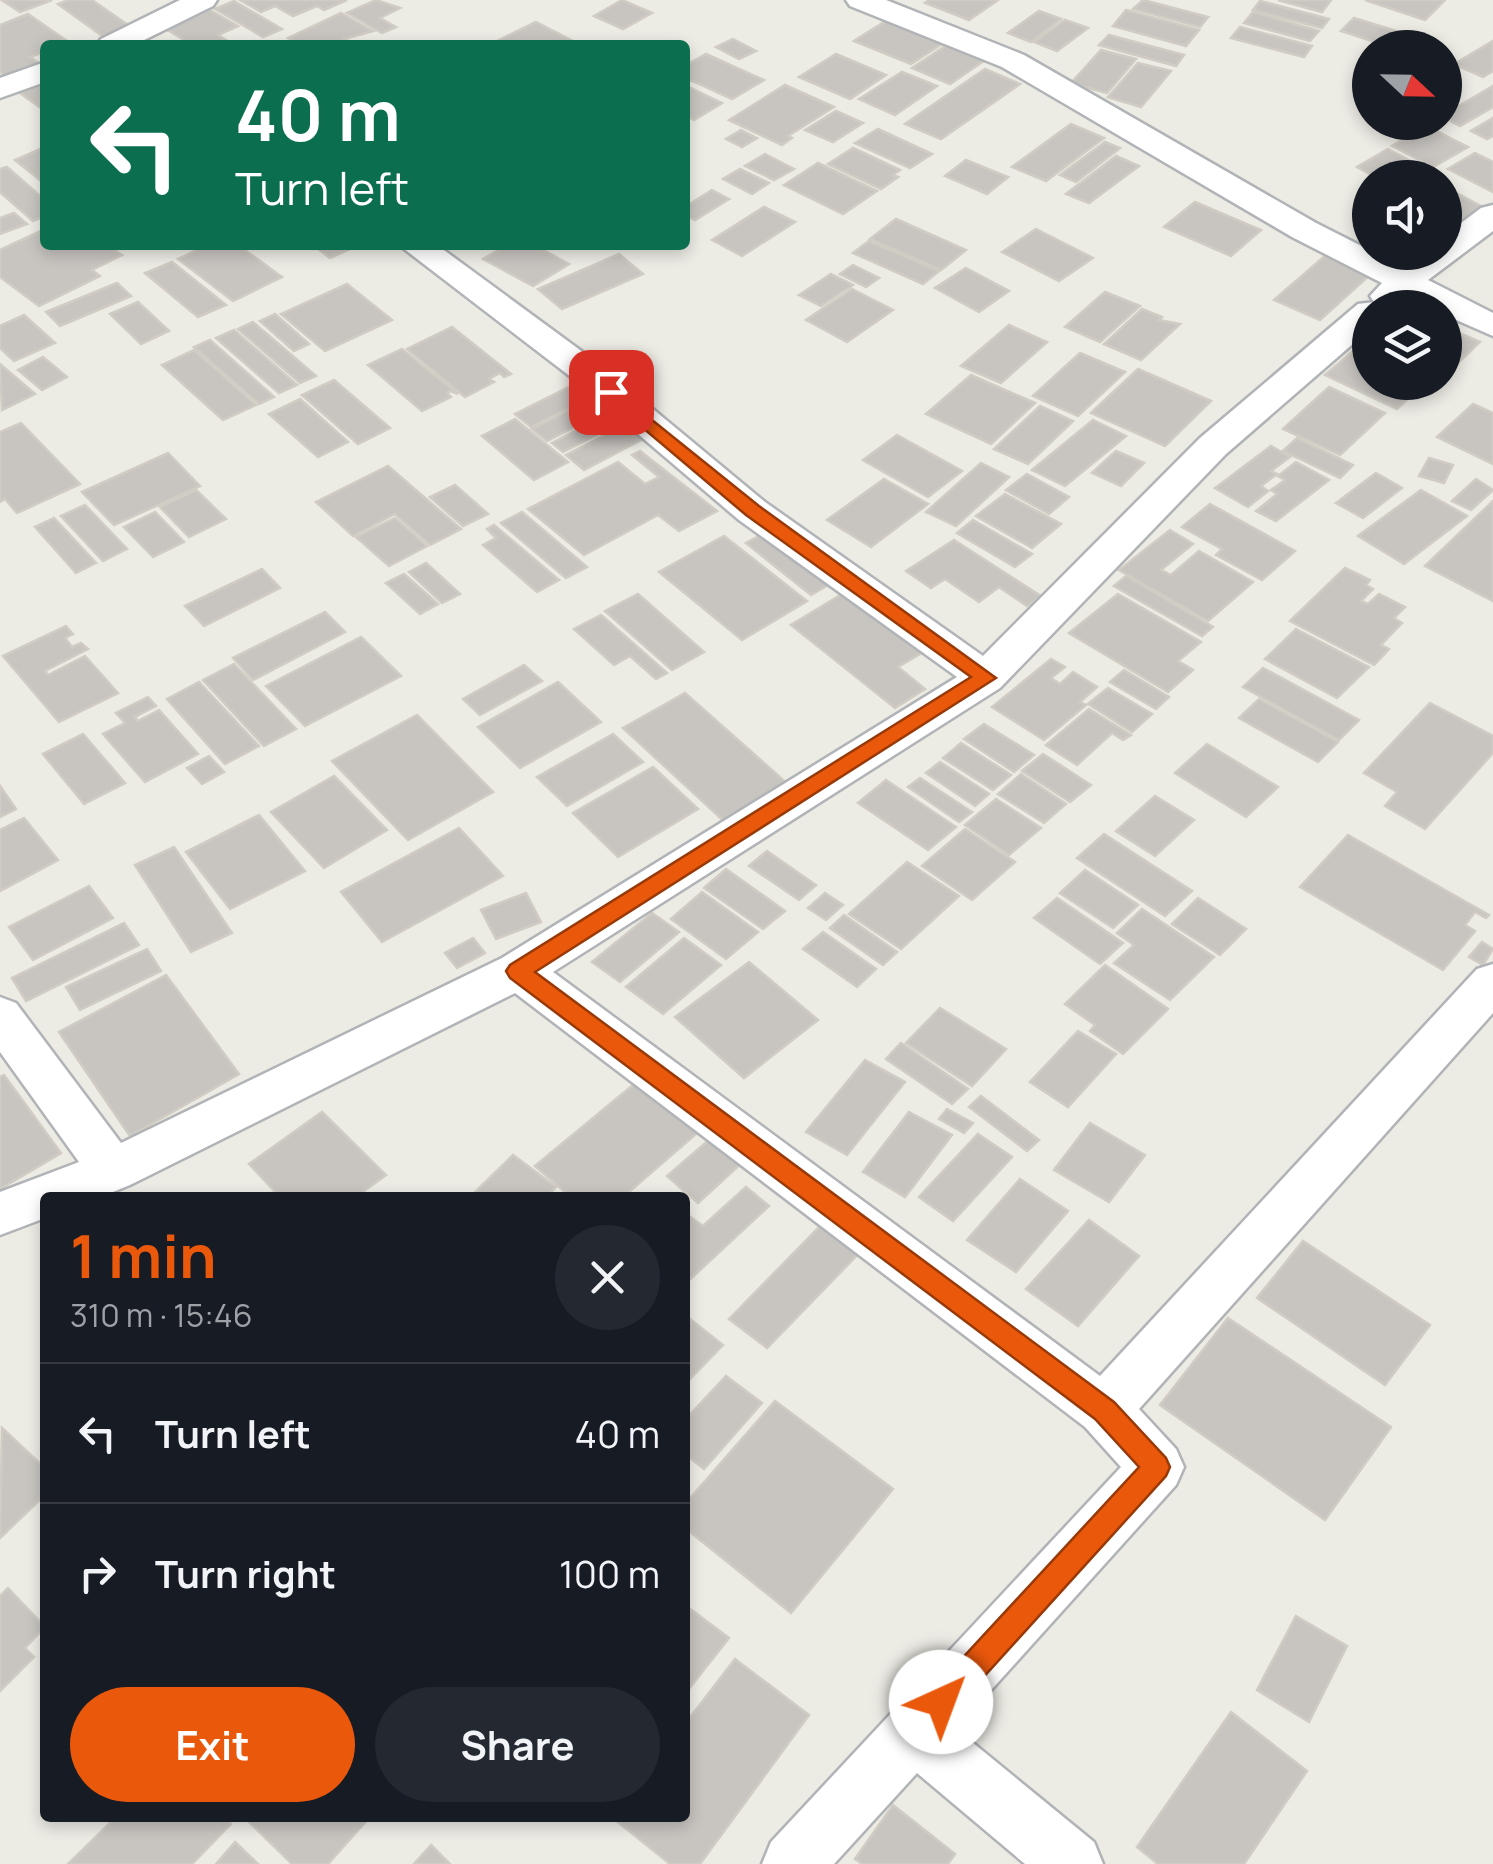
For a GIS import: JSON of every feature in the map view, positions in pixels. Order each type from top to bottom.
[{"type":"street","points":[[132,40],[204,0]]},
{"type":"street","points":[[860,0],[1014,61],[1304,230],[1493,326]]},
{"type":"street","points":[[0,90],[40,74]]},
{"type":"street","points":[[1462,238],[1493,215]]},
{"type":"street","points":[[423,250],[583,368],[752,510],[986,678]]},
{"type":"street","points":[[1394,290],[1419,270]]},
{"type":"street","points":[[56,1192],[113,1170],[518,971],[986,678],[1213,446],[1352,326]]},
{"type":"street","points":[[518,971],[1104,1410],[1157,1467],[793,1864]]},
{"type":"street","points":[[1104,1410],[1493,982]]},
{"type":"street","points":[[0,1016],[113,1170]]},
{"type":"street","points":[[0,1214],[40,1198]]},
{"type":"street","points":[[914,1732],[1072,1864]]},
{"type":"building","points":[[2,0],[52,0],[20,12]]},
{"type":"building","points":[[92,0],[135,30],[108,40],[58,4]]},
{"type":"building","points":[[240,0],[347,0],[324,10],[317,6],[293,16],[275,6],[261,12]]},
{"type":"building","points":[[376,0],[400,8],[380,18],[396,27],[382,33],[347,13]]},
{"type":"building","points":[[622,0],[652,13],[623,29],[594,16]]},
{"type":"building","points":[[998,0],[969,20],[925,3]]},
{"type":"building","points":[[1143,0],[1208,17],[1200,27],[1133,9]]},
{"type":"building","points":[[1278,0],[1331,0],[1322,12]]},
{"type":"building","points":[[1365,0],[1445,0],[1425,20]]},
{"type":"building","points":[[234,1],[282,29],[263,37],[215,9]]},
{"type":"building","points":[[1260,1],[1329,19],[1322,28],[1253,10]]},
{"type":"building","points":[[210,10],[238,26],[218,35],[226,40],[184,40],[166,29]]},
{"type":"building","points":[[1126,10],[1199,30],[1186,46],[1113,26]]},
{"type":"building","points":[[1039,11],[1061,19],[1031,42],[1008,33]]},
{"type":"building","points":[[1253,12],[1319,31],[1310,41],[1244,23]]},
{"type":"building","points":[[341,13],[373,31],[346,40],[288,38]]},
{"type":"building","points":[[28,14],[66,40],[40,40],[40,53],[30,57],[40,69],[11,81],[0,72],[0,25]]},
{"type":"building","points":[[1354,18],[1393,30],[1352,30],[1352,35],[1341,31]]},
{"type":"building","points":[[889,19],[945,42],[911,64],[854,41]]},
{"type":"building","points":[[1065,20],[1088,28],[1057,51],[1034,42]]},
{"type":"building","points":[[536,22],[571,40],[499,40]]},
{"type":"building","points":[[1240,27],[1312,46],[1304,57],[1231,38]]},
{"type":"building","points":[[1109,35],[1184,55],[1176,66],[1099,45]]},
{"type":"building","points":[[733,39],[756,51],[739,59],[716,47]]},
{"type":"building","points":[[1493,41],[1493,71],[1483,77],[1462,68],[1462,59]]},
{"type":"building","points":[[947,45],[985,60],[950,84],[912,68]]},
{"type":"building","points":[[1101,50],[1136,59],[1107,93],[1071,83]]},
{"type":"building","points":[[706,54],[764,80],[732,99],[690,81],[690,63]]},
{"type":"building","points":[[836,54],[886,75],[850,99],[799,77]]},
{"type":"building","points":[[1138,63],[1171,71],[1141,107],[1108,97]]},
{"type":"building","points":[[985,69],[1020,84],[941,139],[905,124]]},
{"type":"building","points":[[902,72],[937,86],[895,115],[859,99]]},
{"type":"building","points":[[40,85],[40,107],[20,93]]},
{"type":"building","points":[[785,85],[834,107],[788,136],[792,138],[782,145],[729,120]]},
{"type":"building","points":[[1493,86],[1493,107],[1462,125],[1462,104]]},
{"type":"building","points":[[690,87],[722,103],[694,120],[690,118]]},
{"type":"building","points":[[836,111],[863,123],[833,142],[805,130]]},
{"type":"building","points":[[1493,118],[1493,136],[1487,139],[1471,131]]},
{"type":"building","points":[[1071,124],[1104,138],[1046,181],[1012,167]]},
{"type":"building","points":[[878,129],[932,154],[910,168],[855,143]]},
{"type":"building","points":[[741,130],[757,138],[742,147],[726,139]]},
{"type":"building","points":[[1402,140],[1454,140],[1468,147],[1445,160],[1419,160],[1392,146]]},
{"type":"building","points":[[1105,142],[1120,148],[1076,182],[1060,175]]},
{"type":"building","points":[[853,148],[900,170],[893,175],[898,177],[881,189],[828,164]]},
{"type":"building","points":[[40,149],[40,180],[15,160]]},
{"type":"building","points":[[1388,149],[1409,160],[1369,160]]},
{"type":"building","points":[[1475,153],[1493,162],[1493,192],[1462,176],[1462,161]]},
{"type":"building","points":[[765,154],[794,169],[774,180],[745,166]]},
{"type":"building","points":[[1116,156],[1139,166],[1089,203],[1066,194]]},
{"type":"building","points":[[966,160],[1008,177],[987,194],[945,176]]},
{"type":"building","points":[[818,163],[877,191],[843,214],[784,185]]},
{"type":"building","points":[[7,167],[40,196],[40,218],[33,221],[0,192],[0,169]]},
{"type":"building","points":[[740,169],[769,183],[752,194],[723,179]]},
{"type":"building","points":[[712,190],[729,199],[695,220],[690,218],[690,204]]},
{"type":"building","points":[[1462,196],[1483,207],[1462,220]]},
{"type":"building","points":[[1195,202],[1261,230],[1231,256],[1164,227]]},
{"type":"building","points":[[764,207],[795,222],[742,256],[712,240]]},
{"type":"building","points":[[14,213],[27,224],[0,234],[0,218]]},
{"type":"building","points":[[896,219],[966,250],[941,270],[870,239]]},
{"type":"building","points":[[1036,229],[1093,258],[1059,281],[1002,252]]},
{"type":"building","points":[[40,231],[40,250],[114,250],[122,255],[92,270],[100,276],[39,306],[0,277],[0,250]]},
{"type":"building","points":[[869,241],[939,271],[923,284],[853,253]]},
{"type":"building","points":[[197,250],[245,250],[282,277],[233,301],[178,259]]},
{"type":"building","points":[[320,250],[348,250],[330,258]]},
{"type":"building","points":[[498,250],[543,250],[569,264],[533,286],[483,259]]},
{"type":"building","points":[[619,254],[643,274],[562,309],[538,289]]},
{"type":"building","points":[[1326,255],[1352,266],[1352,270],[1371,274],[1320,320],[1274,300]]},
{"type":"building","points":[[172,262],[226,305],[198,317],[145,273]]},
{"type":"building","points":[[853,265],[879,278],[866,287],[840,274]]},
{"type":"building","points":[[966,268],[1009,291],[979,312],[935,288]]},
{"type":"building","points":[[831,274],[853,285],[821,306],[799,295]]},
{"type":"building","points":[[117,283],[131,296],[60,326],[46,312]]},
{"type":"building","points":[[347,284],[392,320],[325,351],[281,314]]},
{"type":"building","points":[[852,289],[893,310],[847,342],[806,320]]},
{"type":"building","points":[[1105,292],[1140,306],[1100,342],[1065,327]]},
{"type":"building","points":[[138,302],[169,331],[141,344],[110,314]]},
{"type":"building","points":[[1142,309],[1162,317],[1159,320],[1180,324],[1141,360],[1104,344]]},
{"type":"building","points":[[275,314],[309,344],[294,351],[260,321]]},
{"type":"building","points":[[24,315],[55,343],[14,361],[0,348],[0,326]]},
{"type":"building","points":[[253,322],[316,376],[300,383],[238,329]]},
{"type":"building","points":[[1009,325],[1047,342],[1001,383],[961,366]]},
{"type":"building","points":[[452,327],[511,374],[504,377],[500,373],[489,379],[494,382],[465,397],[407,349]]},
{"type":"building","points":[[234,330],[297,385],[279,393],[216,338]]},
{"type":"building","points":[[1462,334],[1480,342],[1462,359]]},
{"type":"building","points":[[210,340],[274,397],[259,404],[194,347]]},
{"type":"building","points":[[402,349],[458,394],[451,391],[447,393],[451,397],[422,411],[368,365]]},
{"type":"building","points":[[194,350],[256,405],[223,420],[162,365]]},
{"type":"building","points":[[1352,352],[1352,388],[1325,375]]},
{"type":"building","points":[[1080,353],[1125,372],[1078,416],[1033,396]]},
{"type":"building","points":[[43,357],[67,377],[42,390],[18,370]]},
{"type":"building","points":[[0,364],[35,394],[2,410]]},
{"type":"building","points":[[1138,369],[1211,401],[1165,446],[1091,413]]},
{"type":"building","points":[[971,375],[1035,403],[991,444],[926,414]]},
{"type":"building","points":[[334,380],[390,428],[358,444],[302,395]]},
{"type":"building","points":[[583,380],[599,392],[531,427],[515,414]]},
{"type":"building","points":[[1329,387],[1385,413],[1340,455],[1283,429]]},
{"type":"building","points":[[601,394],[616,406],[547,441],[532,429]]},
{"type":"building","points":[[300,399],[348,442],[318,457],[269,414]]},
{"type":"building","points":[[1378,400],[1407,400],[1397,409]]},
{"type":"building","points":[[1473,404],[1493,413],[1493,464],[1437,437]]},
{"type":"building","points":[[1040,406],[1073,421],[1028,464],[994,449]]},
{"type":"building","points":[[619,408],[631,417],[563,452],[552,443]]},
{"type":"building","points":[[644,415],[662,429],[584,470],[566,455]]},
{"type":"building","points":[[515,419],[568,462],[534,480],[482,436]]},
{"type":"building","points":[[1093,420],[1126,436],[1065,486],[1032,470]]},
{"type":"building","points":[[21,423],[80,484],[17,513],[5,499],[0,502],[0,432]]},
{"type":"building","points":[[897,435],[962,471],[928,497],[863,460]]},
{"type":"building","points":[[1297,438],[1353,465],[1340,478],[1283,451]]},
{"type":"building","points":[[1271,446],[1290,457],[1271,471],[1277,474],[1261,486],[1268,491],[1248,507],[1215,488]]},
{"type":"building","points":[[640,451],[717,511],[679,531],[658,515],[584,555],[528,509],[618,462],[645,484],[659,477],[632,455]]},
{"type":"building","points":[[1116,451],[1144,463],[1121,486],[1092,473]]},
{"type":"building","points":[[168,453],[200,486],[114,525],[82,492]]},
{"type":"building","points":[[1429,458],[1453,465],[1444,483],[1419,476]]},
{"type":"building","points":[[1296,462],[1329,480],[1276,521],[1256,511],[1277,494],[1271,490],[1285,480],[1278,476]]},
{"type":"building","points":[[981,463],[1009,477],[956,526],[926,512]]},
{"type":"building","points":[[388,466],[461,529],[430,545],[395,514],[353,536],[316,502]]},
{"type":"building","points":[[1376,473],[1402,488],[1363,518],[1336,503]]},
{"type":"building","points":[[1027,474],[1069,497],[1049,514],[1006,490]]},
{"type":"building","points":[[884,479],[928,504],[871,547],[827,520]]},
{"type":"building","points":[[1476,479],[1493,490],[1471,510],[1452,501]]},
{"type":"building","points":[[455,485],[488,514],[463,526],[430,497]]},
{"type":"building","points":[[196,490],[226,519],[189,537],[160,507]]},
{"type":"building","points":[[1421,490],[1467,516],[1404,564],[1358,536]]},
{"type":"building","points":[[1005,494],[1061,524],[1032,548],[976,516]]},
{"type":"building","points":[[1493,501],[1493,601],[1425,566]]},
{"type":"building","points":[[1210,504],[1295,551],[1262,580],[1216,555],[1222,549],[1182,527]]},
{"type":"building","points":[[85,505],[127,549],[103,561],[61,516]]},
{"type":"building","points":[[155,512],[184,542],[153,557],[124,527]]},
{"type":"building","points":[[522,512],[587,567],[566,578],[501,523]]},
{"type":"building","points":[[54,518],[96,563],[76,573],[35,527]]},
{"type":"building","points":[[395,518],[427,546],[389,566],[356,537]]},
{"type":"building","points":[[973,520],[1032,554],[1015,567],[957,533]]},
{"type":"building","points":[[494,525],[559,580],[537,592],[483,545],[496,538],[487,529]]},
{"type":"building","points":[[1170,530],[1193,544],[1161,570],[1171,575],[1199,551],[1253,582],[1208,621],[1119,570]]},
{"type":"building","points":[[767,532],[833,582],[811,595],[746,543]]},
{"type":"building","points":[[724,536],[807,601],[742,640],[659,572]]},
{"type":"building","points":[[954,540],[1041,596],[1027,606],[999,587],[979,602],[945,579],[931,588],[906,571]]},
{"type":"building","points":[[426,563],[460,594],[442,603],[409,572]]},
{"type":"building","points":[[1345,568],[1370,580],[1366,585],[1373,589],[1361,601],[1368,604],[1379,594],[1405,607],[1394,618],[1402,623],[1381,645],[1389,649],[1374,665],[1290,621]]},
{"type":"building","points":[[262,569],[280,588],[204,626],[185,606]]},
{"type":"building","points":[[404,574],[438,604],[420,614],[386,583]]},
{"type":"building","points":[[1126,576],[1213,627],[1202,636],[1114,586]]},
{"type":"building","points":[[852,588],[930,648],[898,667],[925,689],[895,708],[791,625]]},
{"type":"building","points":[[638,594],[704,652],[672,670],[605,611]]},
{"type":"building","points":[[1118,594],[1201,642],[1178,661],[1193,670],[1168,692],[1069,633]]},
{"type":"building","points":[[325,612],[345,632],[253,680],[233,658]]},
{"type":"building","points":[[601,615],[667,673],[656,679],[630,656],[614,665],[574,629]]},
{"type":"building","points":[[66,626],[73,634],[65,638],[72,647],[81,643],[88,649],[45,671],[48,675],[85,656],[118,693],[59,722],[3,656]]},
{"type":"building","points":[[1296,629],[1369,667],[1337,698],[1265,659]]},
{"type":"building","points":[[361,637],[401,676],[305,726],[266,686]]},
{"type":"building","points":[[1051,659],[1065,667],[1051,678],[1060,684],[1073,672],[1097,687],[1080,702],[1086,705],[1044,740],[992,707]]},
{"type":"building","points":[[234,664],[296,729],[264,746],[203,680]]},
{"type":"building","points":[[524,665],[542,681],[480,715],[463,699]]},
{"type":"building","points":[[1263,668],[1359,720],[1339,740],[1243,687]]},
{"type":"building","points":[[1124,670],[1169,697],[1156,709],[1110,682]]},
{"type":"building","points":[[199,682],[259,746],[225,764],[167,699]]},
{"type":"building","points":[[558,682],[601,722],[520,768],[478,727]]},
{"type":"building","points":[[1108,688],[1152,714],[1132,732],[1088,704]]},
{"type":"building","points":[[685,693],[790,786],[727,824],[623,728]]},
{"type":"building","points":[[148,697],[156,706],[135,717],[138,721],[159,710],[198,754],[145,782],[103,734],[125,723],[116,713]]},
{"type":"building","points":[[1259,699],[1338,742],[1318,762],[1239,718]]},
{"type":"building","points":[[1430,703],[1493,736],[1493,753],[1425,829],[1385,806],[1397,792],[1364,773]]},
{"type":"building","points":[[1089,709],[1131,735],[1123,740],[1112,733],[1077,765],[1046,745]]},
{"type":"building","points":[[417,715],[493,792],[408,840],[332,761]]},
{"type":"building","points":[[984,724],[1034,755],[1014,772],[964,739]]},
{"type":"building","points":[[83,734],[125,783],[84,804],[43,754]]},
{"type":"building","points":[[613,734],[643,762],[567,806],[537,777]]},
{"type":"building","points":[[961,743],[1011,775],[993,790],[943,758]]},
{"type":"building","points":[[1207,744],[1278,787],[1246,817],[1175,773]]},
{"type":"building","points":[[1043,754],[1091,785],[1070,802],[1022,771]]},
{"type":"building","points":[[209,756],[224,772],[202,784],[187,768]]},
{"type":"building","points":[[940,762],[989,794],[975,806],[926,773]]},
{"type":"building","points":[[653,767],[698,809],[618,857],[573,813]]},
{"type":"building","points":[[1021,774],[1066,804],[1044,823],[998,794]]},
{"type":"building","points":[[334,776],[387,830],[324,868],[271,812]]},
{"type":"building","points":[[920,778],[972,812],[959,822],[908,787]]},
{"type":"building","points":[[886,780],[956,827],[928,850],[858,803]]},
{"type":"building","points":[[0,786],[16,809],[0,817]]},
{"type":"building","points":[[1155,796],[1194,820],[1155,856],[1116,831]]},
{"type":"building","points":[[996,799],[1041,828],[1009,855],[965,825]]},
{"type":"building","points":[[259,815],[305,871],[230,909],[186,852]]},
{"type":"building","points":[[24,818],[58,860],[0,891],[0,830]]},
{"type":"building","points":[[459,828],[503,876],[382,942],[341,892]]},
{"type":"building","points":[[965,829],[1015,862],[972,900],[922,866]]},
{"type":"building","points":[[1104,834],[1192,891],[1165,916],[1077,858]]},
{"type":"building","points":[[1348,835],[1489,915],[1486,918],[1475,912],[1465,925],[1475,931],[1443,970],[1300,887]]},
{"type":"building","points":[[174,847],[232,933],[191,952],[135,865]]},
{"type":"building","points":[[767,851],[816,885],[799,900],[749,866]]},
{"type":"building","points":[[907,862],[959,896],[901,949],[849,914]]},
{"type":"building","points":[[726,869],[785,911],[763,929],[704,888]]},
{"type":"building","points":[[1085,870],[1138,905],[1113,928],[1060,893]]},
{"type":"building","points":[[89,886],[113,918],[33,960],[9,927]]},
{"type":"building","points":[[702,892],[758,932],[726,959],[671,919]]},
{"type":"building","points":[[526,893],[541,922],[496,939],[481,910]]},
{"type":"building","points":[[825,893],[843,905],[826,920],[808,908]]},
{"type":"building","points":[[1057,898],[1123,943],[1100,964],[1034,918]]},
{"type":"building","points":[[1198,898],[1246,929],[1220,955],[1172,924]]},
{"type":"building","points":[[1142,909],[1214,957],[1170,1000],[1114,963],[1134,945],[1117,933]]},
{"type":"building","points":[[652,913],[679,932],[620,982],[592,962]]},
{"type":"building","points":[[844,915],[897,952],[883,965],[830,928]]},
{"type":"building","points":[[124,923],[139,945],[26,1001],[12,978]]},
{"type":"building","points":[[823,932],[876,969],[857,987],[803,949]]},
{"type":"building","points":[[473,938],[485,953],[457,968],[445,953]]},
{"type":"building","points":[[684,938],[721,965],[663,1014],[626,987]]},
{"type":"building","points":[[1482,942],[1493,949],[1483,965],[1469,957]]},
{"type":"building","points":[[147,949],[161,971],[80,1010],[66,987]]},
{"type":"building","points":[[749,962],[818,1020],[744,1078],[675,1017]]},
{"type":"building","points":[[1105,965],[1168,1009],[1123,1054],[1090,1031],[1095,1025],[1065,1004]]},
{"type":"building","points":[[166,975],[239,1074],[130,1136],[59,1032]]},
{"type":"building","points":[[940,1008],[1006,1049],[972,1086],[906,1043]]},
{"type":"building","points":[[1078,1031],[1116,1054],[1068,1107],[1030,1082]]},
{"type":"building","points":[[901,1043],[968,1089],[952,1104],[886,1059]]},
{"type":"building","points":[[865,1060],[905,1082],[847,1155],[806,1132]]},
{"type":"building","points":[[4,1075],[61,1153],[0,1189],[0,1077]]},
{"type":"building","points":[[644,1076],[704,1127],[629,1192],[565,1192],[535,1166]]},
{"type":"building","points":[[981,1096],[1039,1140],[1027,1151],[969,1107]]},
{"type":"building","points":[[947,1109],[973,1123],[964,1133],[939,1119]]},
{"type":"building","points":[[322,1112],[386,1175],[363,1192],[275,1192],[249,1164]]},
{"type":"building","points":[[909,1112],[952,1135],[905,1197],[863,1172]]},
{"type":"building","points":[[1090,1123],[1145,1155],[1109,1202],[1054,1170]]},
{"type":"building","points":[[716,1134],[746,1159],[698,1203],[690,1192],[667,1176]]},
{"type":"building","points":[[978,1134],[1012,1157],[953,1221],[919,1197]]},
{"type":"building","points":[[513,1155],[556,1187],[551,1192],[475,1192]]},
{"type":"building","points":[[1020,1179],[1068,1211],[1016,1272],[967,1240]]},
{"type":"building","points":[[746,1187],[769,1206],[690,1279],[690,1217],[703,1226]]},
{"type":"building","points":[[829,1217],[867,1245],[767,1348],[729,1319]]},
{"type":"building","points":[[1089,1220],[1139,1256],[1078,1326],[1026,1289]]},
{"type":"building","points":[[1303,1241],[1430,1325],[1385,1385],[1257,1298]]},
{"type":"building","points":[[1228,1318],[1391,1427],[1325,1520],[1160,1405]]},
{"type":"building","points":[[690,1319],[723,1345],[690,1379]]},
{"type":"building","points":[[726,1376],[762,1403],[704,1469],[690,1458],[690,1415]]},
{"type":"building","points":[[775,1401],[893,1489],[791,1613],[690,1532],[690,1498]]},
{"type":"building","points":[[2,1428],[40,1463],[40,1500],[0,1538]]},
{"type":"building","points":[[8,1588],[40,1622],[40,1632],[25,1648],[34,1657],[0,1691],[0,1596]]},
{"type":"building","points":[[690,1609],[729,1638],[690,1688]]},
{"type":"building","points":[[1296,1616],[1347,1646],[1309,1722],[1257,1690]]},
{"type":"building","points":[[735,1659],[809,1715],[700,1864],[670,1864],[618,1822],[690,1822],[690,1718]]},
{"type":"building","points":[[1231,1712],[1307,1771],[1244,1864],[1158,1864],[1137,1847]]},
{"type":"building","points":[[893,1805],[955,1854],[948,1864],[862,1864],[855,1859]]},
{"type":"building","points":[[111,1822],[231,1824],[192,1864],[68,1864]]},
{"type":"building","points":[[249,1822],[365,1822],[328,1864],[292,1864]]},
{"type":"building","points":[[235,1842],[258,1864],[216,1864]]},
{"type":"building","points":[[431,1845],[450,1864],[414,1864]]},
{"type":"route","points":[[611,392],[752,510],[986,678],[518,971],[1104,1410],[1157,1467],[941,1702]]}]
